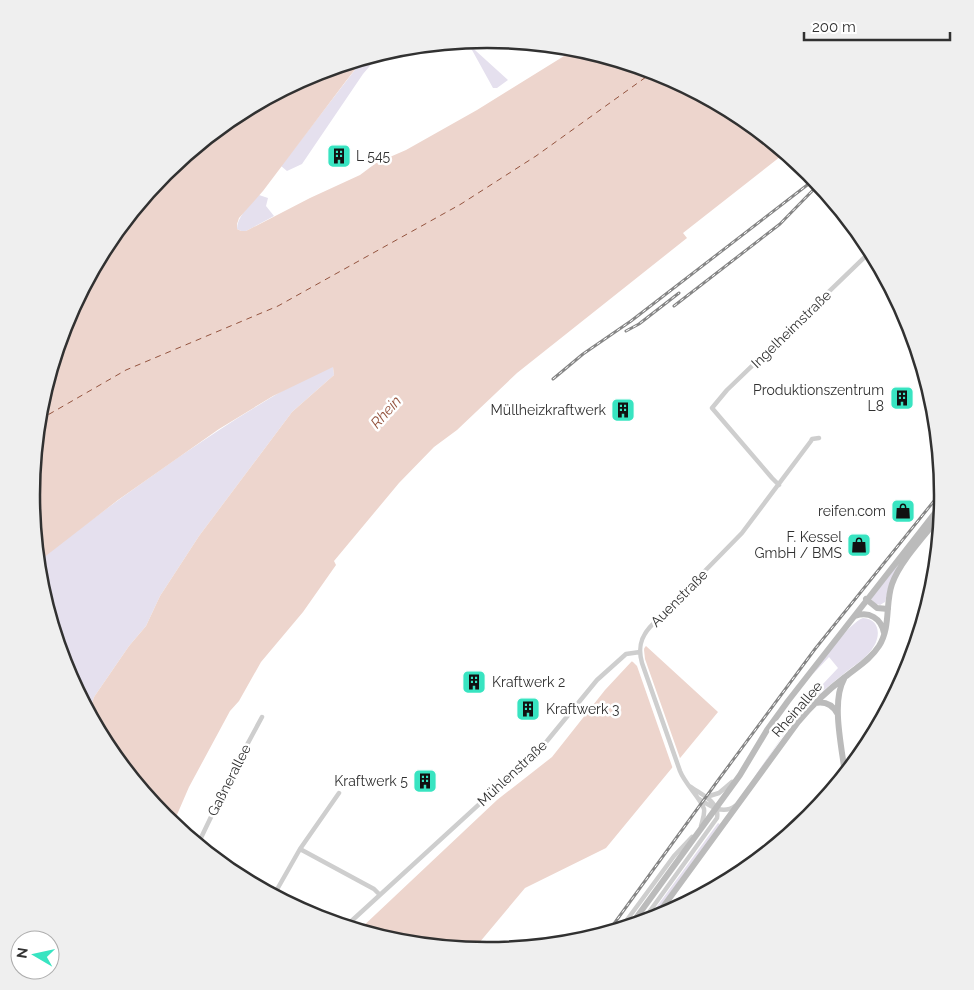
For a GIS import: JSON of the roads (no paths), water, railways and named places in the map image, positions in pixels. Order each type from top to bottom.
[{"type":"main road","name":"Rheinallee","points":[[638,915],[740,775],[767,730],[793,694],[933,515]]},
{"type":"main road","name":"Rheinallee","points":[[664,905],[790,733],[815,703],[870,657],[878,647],[884,637],[891,588],[897,572],[933,526]]},
{"type":"main road","points":[[866,599],[877,608],[888,610]]},
{"type":"main road","points":[[853,617],[865,614],[876,618],[883,628],[884,637]]},
{"type":"main road","points":[[844,764],[838,715],[838,693],[845,677]]},
{"type":"main road","points":[[815,703],[822,702],[831,705],[838,715]]},
{"type":"street","name":"Ingelheimstraße","points":[[779,485],[712,408],[727,390],[865,257]]},
{"type":"street","name":"Auenstraße","points":[[640,652],[641,642],[648,630],[742,533],[812,439],[819,438]]},
{"type":"street","name":"Mühlenstraße","points":[[352,921],[534,755],[588,689],[608,670],[626,654],[640,652]]},
{"type":"street","points":[[640,652],[642,664],[682,777],[704,811],[700,830]]},
{"type":"street","name":"Gaßnerallee","points":[[201,838],[235,766],[262,717]]},
{"type":"street","points":[[706,797],[719,793],[740,775]]},
{"type":"street","points":[[650,911],[717,818],[718,814],[714,803],[688,785]]},
{"type":"street","points":[[276,889],[300,849],[339,793]]},
{"type":"street","points":[[696,796],[710,806],[724,810],[729,810],[739,803]]},
{"type":"street","name":"Rheinallee","points":[[629,919],[680,849],[700,830]]},
{"type":"street","points":[[300,849],[374,888],[380,895]]},
{"type":"water","name":"Rhein","points":[[565,55],[603,63],[658,82],[685,94],[735,123],[780,157],[683,233],[687,238],[517,373],[457,430],[434,447],[399,483],[334,561],[336,565],[303,612],[261,662],[239,701],[230,711],[189,787],[176,816],[151,790],[115,743],[92,704],[94,697],[129,646],[146,626],[160,596],[199,536],[292,412],[334,375],[333,367],[273,396],[219,429],[118,500],[45,557],[40,495],[44,437],[55,379],[74,324],[100,271],[132,223],[151,200],[192,159],[215,140],[239,123],[289,94],[356,68],[263,191],[239,218],[237,229],[241,231],[246,231],[360,175],[376,163],[406,150],[477,110]]},
{"type":"water","points":[[646,646],[718,712],[606,848],[525,888],[480,942],[429,938],[364,925],[497,800],[552,757],[605,690]]},
{"type":"railway","points":[[553,379],[583,354],[631,321],[808,184]]},
{"type":"railway","points":[[674,306],[780,224],[813,190]]},
{"type":"railway","points":[[626,331],[639,324],[679,293]]},
{"type":"railway","points":[[614,923],[815,649],[934,501]]},
{"type":"place","name":"L 545","points":[[339,156]]},
{"type":"place","name":"Produktionszentrum L8","points":[[902,398]]},
{"type":"place","name":"Müllheizkraftwerk","points":[[623,410]]},
{"type":"place","name":"reifen.com","points":[[903,511]]},
{"type":"place","name":"F. Kessel GmbH / BMS","points":[[859,545]]},
{"type":"place","name":"Kraftwerk 2","points":[[474,682]]},
{"type":"place","name":"Kraftwerk 3","points":[[528,709]]},
{"type":"place","name":"Kraftwerk 5","points":[[425,781]]}]
